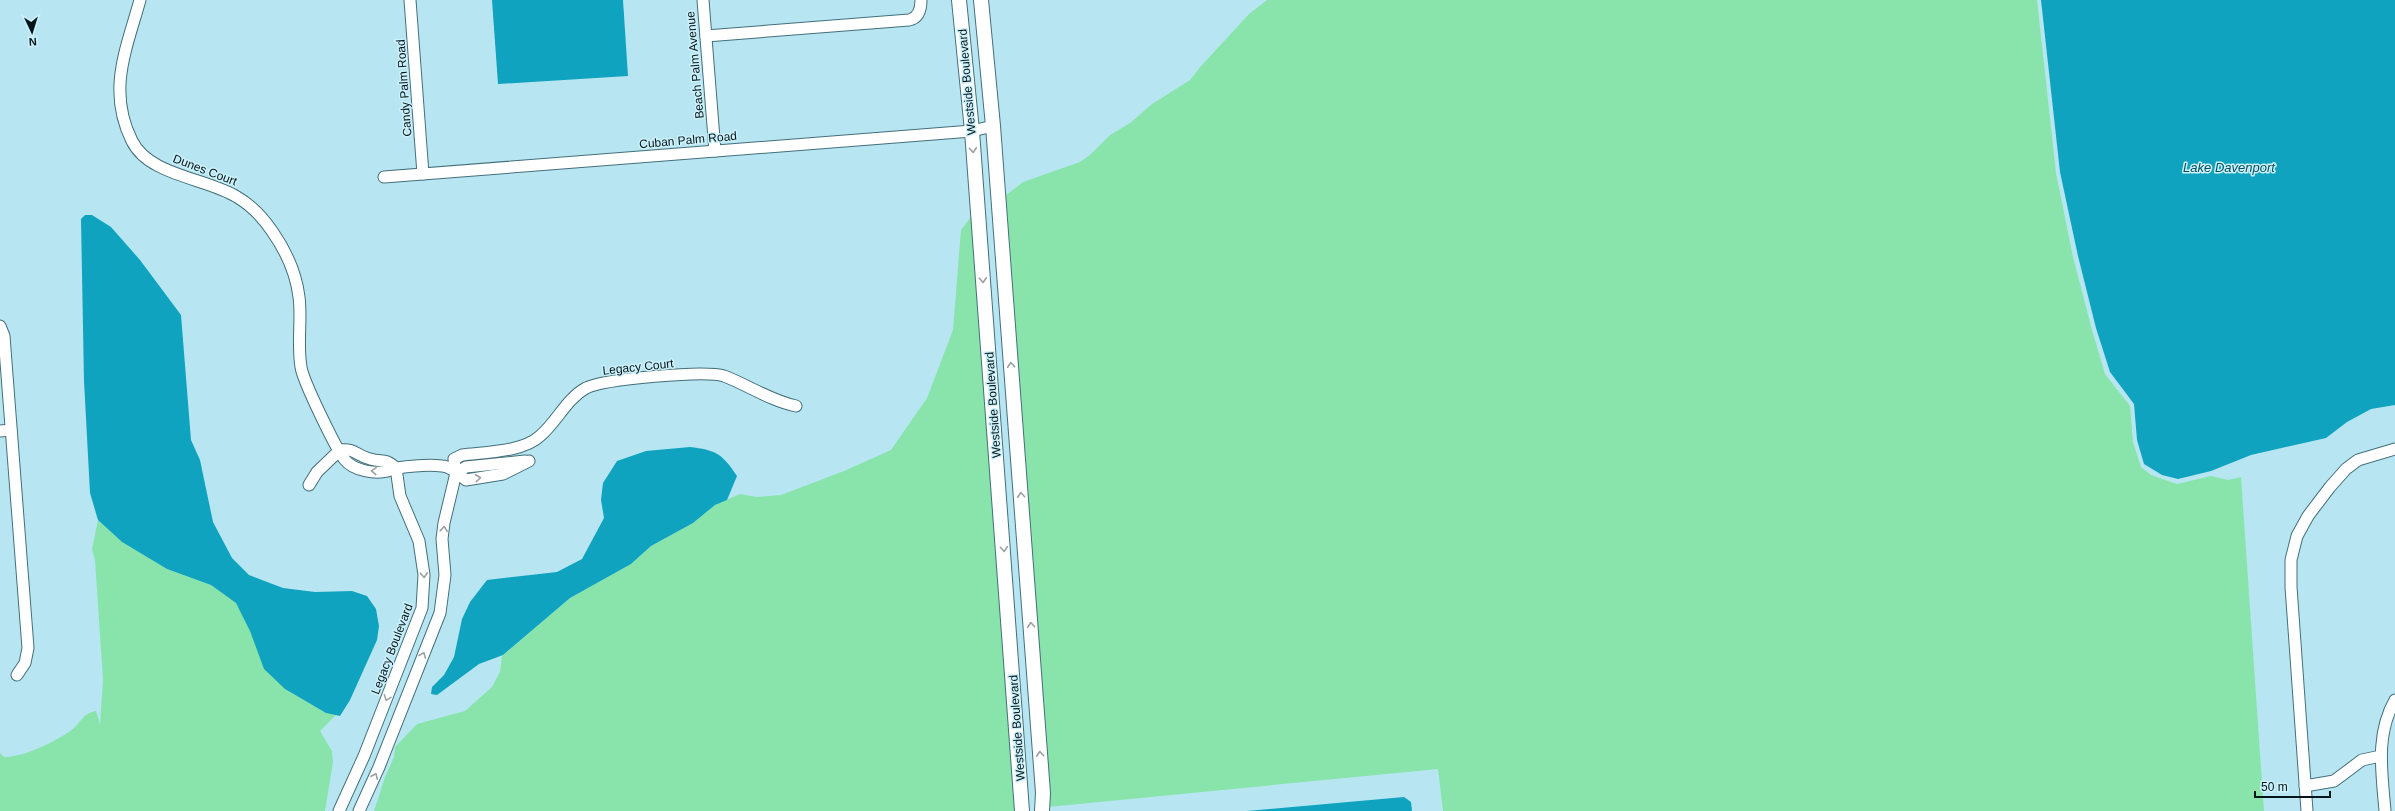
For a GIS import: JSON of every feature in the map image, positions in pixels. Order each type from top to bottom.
[{"type":"street","name":"Dunes Court","points":[[140,0],[119,74],[119,96],[124,120],[132,143],[147,158],[165,170],[237,196],[258,213],[275,235],[287,253],[300,298],[298,344],[301,368],[310,392],[346,461],[358,469],[387,472],[396,468],[444,466],[466,480],[503,474],[529,461],[520,448]]},
{"type":"street","name":"Candy Palm Road","points":[[410,0],[423,174]]},
{"type":"street","name":"Beach Palm Avenue","points":[[703,0],[715,151]]},
{"type":"street","points":[[706,36],[909,20],[919,13],[920,0]]},
{"type":"street","name":"Westside Boulevard","points":[[959,0],[972,131],[1022,811]]},
{"type":"street","name":"Westside Boulevard","points":[[981,0],[993,126],[1041,769],[1042,811]]},
{"type":"street","name":"Cuban Palm Road","points":[[384,177],[972,131],[993,126]]},
{"type":"street","points":[[0,326],[4,336],[6,431],[28,648],[25,663],[18,675]]},
{"type":"street","name":"Legacy Court","points":[[456,473],[454,459],[462,455],[520,448],[540,437],[569,403],[586,388],[606,382],[700,373],[718,375],[796,406]]},
{"type":"street","points":[[2307,811],[2291,587],[2292,551],[2304,523],[2346,469],[2365,457],[2395,449]]},
{"type":"street","points":[[309,485],[317,472],[340,450]]},
{"type":"street","name":"Legacy Boulevard","points":[[339,811],[364,756],[422,608],[424,575],[419,541],[400,496],[396,468]]},
{"type":"street","points":[[359,811],[379,767],[440,613],[445,575],[442,539],[444,523],[456,473]]},
{"type":"street","points":[[2385,811],[2381,756],[2383,730],[2395,700]]},
{"type":"street","points":[[2305,786],[2334,781],[2362,760],[2381,756]]},
{"type":"green space","points":[[1267,0],[2037,0],[2056,173],[2073,257],[2105,374],[2130,406],[2133,442],[2141,467],[2151,475],[2177,484],[2211,476],[2228,480],[2241,477],[2264,811],[1443,811],[1438,769],[1048,807],[1005,196],[1023,182],[1080,162],[1090,155],[1110,135],[1130,123],[1152,104],[1190,80],[1249,14]]},
{"type":"green space","points":[[973,214],[1017,811],[374,811],[385,777],[394,757],[395,747],[417,724],[465,711],[492,687],[500,672],[502,656],[570,598],[631,564],[651,546],[693,523],[715,505],[740,494],[757,497],[781,495],[844,471],[891,450],[927,398],[953,330],[961,230]]},
{"type":"green space","points":[[98,520],[122,542],[167,569],[211,585],[236,603],[285,689],[326,713],[336,715],[320,731],[332,751],[333,762],[325,811],[0,811],[0,753],[4,757],[11,757],[28,752],[56,740],[74,728],[91,712],[96,711],[100,724],[103,680],[95,560],[92,549]]},
{"type":"water","points":[[492,0],[623,0],[628,76],[498,84]]},
{"type":"water","name":"Lake Davenport","points":[[2041,0],[2395,0],[2395,405],[2371,409],[2347,422],[2326,438],[2251,455],[2211,471],[2178,479],[2162,475],[2144,464],[2137,440],[2134,404],[2110,372],[2096,328],[2078,256],[2060,172]]},
{"type":"water","points":[[85,215],[92,215],[111,227],[140,260],[181,315],[191,440],[200,460],[213,522],[232,558],[249,575],[283,588],[315,592],[352,591],[367,596],[376,609],[379,626],[377,640],[350,700],[340,716],[326,713],[285,689],[264,669],[250,631],[236,603],[211,585],[167,569],[122,542],[98,520],[90,493],[84,381],[81,219]]},
{"type":"water","points":[[690,447],[712,451],[727,462],[732,468],[737,476],[727,500],[715,505],[693,523],[651,546],[631,564],[570,598],[503,655],[479,664],[437,695],[431,694],[432,687],[444,675],[454,657],[462,619],[470,602],[487,580],[557,572],[582,559],[604,518],[601,500],[603,483],[617,461],[646,451]]},
{"type":"water","points":[[1404,797],[1411,802],[1412,811],[1247,811]]}]
